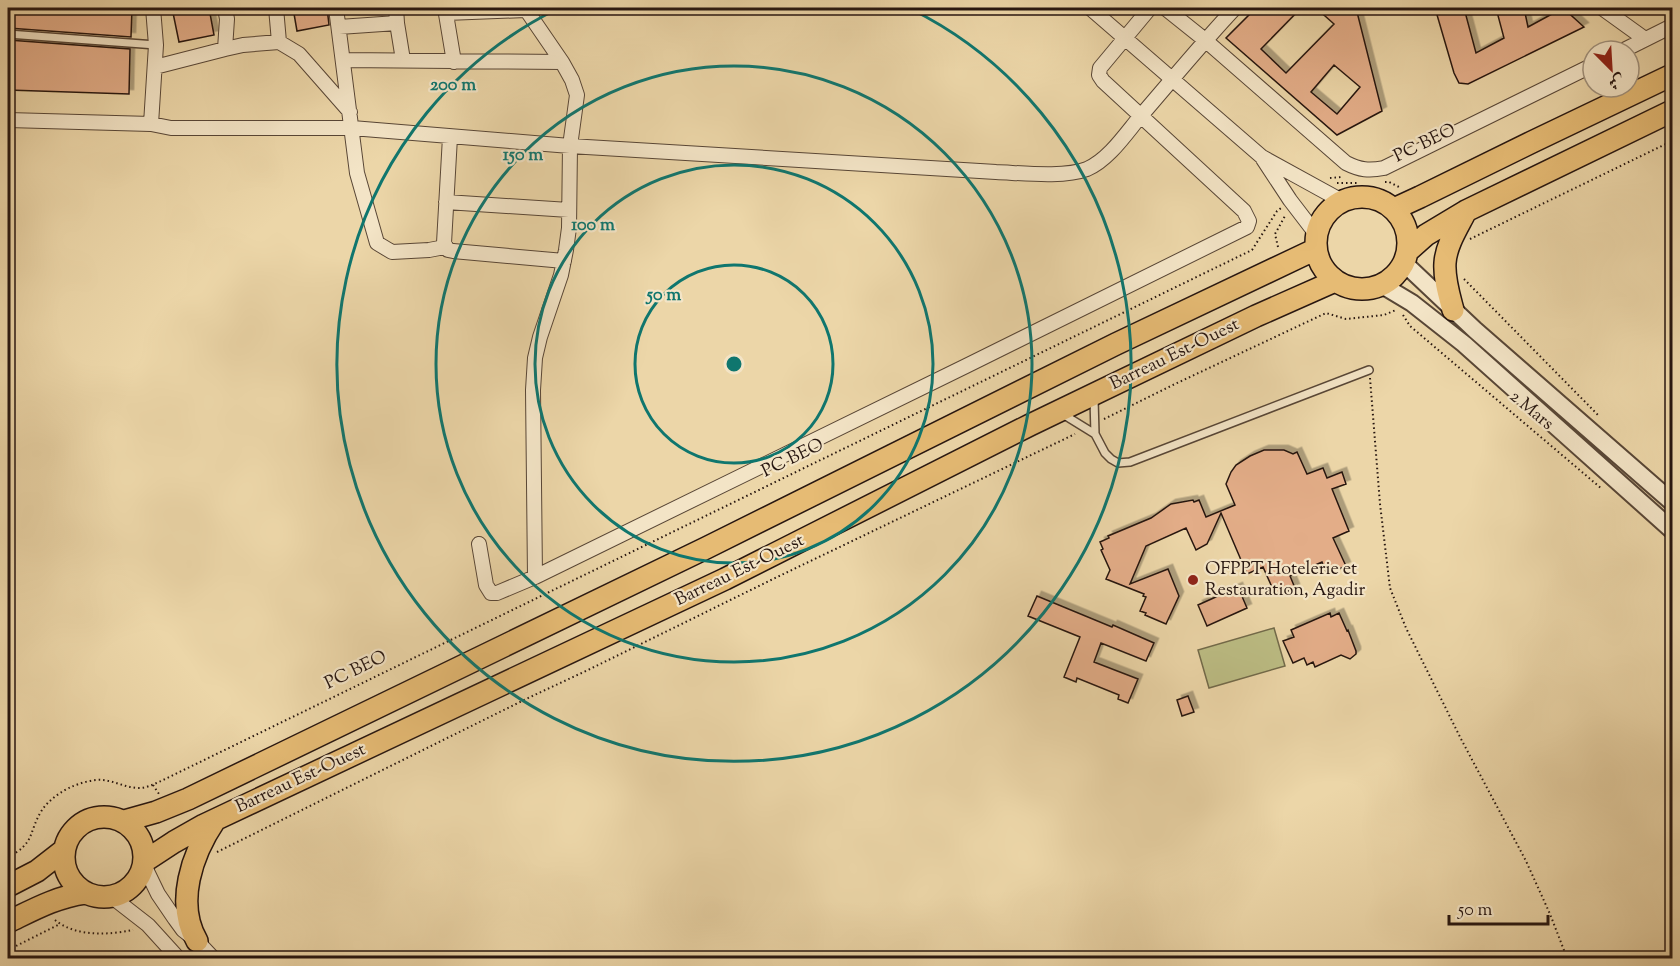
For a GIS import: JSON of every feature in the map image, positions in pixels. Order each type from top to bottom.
[{"type":"main road","points":[[1394,209],[1672,75]]},
{"type":"main road","points":[[1406,257],[1408,239],[1406,228],[1394,209],[1382,201],[1369,197],[1355,197],[1342,201],[1330,209],[1321,220],[1316,241],[1319,261],[1326,272],[1335,281],[1357,289],[1369,289],[1382,285],[1394,276],[1406,257],[1426,235],[1466,211],[1672,111]]},
{"type":"main road","points":[[1453,310],[1447,286],[1446,255],[1466,211]]},
{"type":"main road","name":"Barreau Est-Ouest","points":[[124,821],[156,812],[188,799],[716,543],[1116,344],[1283,265],[1316,241]]},
{"type":"main road","name":"Barreau Est-Ouest","points":[[145,863],[174,842],[216,820],[725,579],[1059,411],[1256,316],[1335,281]]},
{"type":"main road","points":[[99,817],[124,821],[138,834],[142,842],[145,863],[136,882],[121,894],[112,897],[98,897],[85,893],[72,882],[64,859],[64,850],[71,835],[83,823],[99,817]]},
{"type":"main road","points":[[197,941],[191,931],[188,887],[200,845],[216,820]]},
{"type":"main road","points":[[8,886],[37,871],[64,850]]},
{"type":"main road","points":[[8,922],[64,896],[85,893]]},
{"type":"street","points":[[151,124],[156,45],[153,8]]},
{"type":"street","points":[[225,8],[227,19],[225,49]]},
{"type":"street","points":[[276,8],[279,42]]},
{"type":"street","points":[[336,8],[357,173],[377,243],[392,252],[445,247],[453,251],[564,261]]},
{"type":"street","points":[[396,8],[404,60]]},
{"type":"street","points":[[1090,8],[1262,157],[1342,201]]},
{"type":"street","points":[[479,543],[486,585],[491,593],[497,593],[535,577],[1247,227],[1249,221],[1244,211],[1099,75],[1100,68],[1150,8]]},
{"type":"street","points":[[1166,8],[1346,163],[1365,170],[1384,168],[1581,71]]},
{"type":"street","points":[[8,120],[151,124],[171,128],[352,128],[570,146],[996,172],[1064,174],[1088,168],[1099,162],[1235,8]]},
{"type":"street","points":[[1602,8],[1645,39]]},
{"type":"street","points":[[454,62],[446,10],[525,9],[562,62],[577,95],[570,146],[569,210],[564,261],[535,358],[533,390],[535,577]]},
{"type":"street","points":[[339,27],[397,23]]},
{"type":"street","points":[[1641,41],[1672,26]]},
{"type":"street","points":[[155,67],[243,45],[279,42],[299,54],[350,113]]},
{"type":"street","points":[[343,60],[562,62]]},
{"type":"street","points":[[445,247],[450,137]]},
{"type":"street","points":[[1262,157],[1316,241]]},
{"type":"street","points":[[446,202],[569,210]]},
{"type":"street","points":[[1406,257],[1453,310],[1672,502]]},
{"type":"street","points":[[1382,285],[1412,303],[1464,344],[1672,530]]},
{"type":"street","points":[[145,863],[150,880],[167,908],[183,930],[213,958]]},
{"type":"street","points":[[112,897],[148,925],[178,958]]},
{"type":"lane","points":[[8,34],[156,45]]},
{"type":"lane","points":[[1094,394],[1095,434],[1105,453],[1118,463],[1130,462],[1370,370]]},
{"type":"lane","points":[[1059,411],[1095,434]]},
{"type":"path","points":[[1601,419],[1446,255],[1672,141]]},
{"type":"path","points":[[1312,186],[1315,179],[1348,177]]},
{"type":"path","points":[[1378,182],[1389,182],[1420,197]]},
{"type":"path","points":[[1312,186],[1324,183],[1367,183]]},
{"type":"path","points":[[1283,265],[1275,234],[1291,202]]},
{"type":"path","name":"PC BEO","points":[[8,857],[25,845],[41,812],[63,791],[82,783],[102,780],[139,788],[161,781],[1252,250],[1277,211],[1291,202]]},
{"type":"path","name":"2 Mars","points":[[1094,424],[1326,313],[1346,319],[1384,315],[1399,309],[1410,326],[1609,495]]},
{"type":"path","points":[[1370,370],[1380,504],[1390,588],[1406,628],[1461,739],[1526,861],[1551,914],[1567,958]]},
{"type":"path","points":[[194,861],[234,844],[526,699],[1086,428]]},
{"type":"path","points":[[39,907],[60,924],[74,930],[102,934],[118,933],[148,925]]},
{"type":"path","points":[[8,950],[60,924]]},
{"type":"green space","points":[[1274,628],[1285,666],[1209,688],[1198,650]]},
{"type":"building","points":[[8,8],[132,8],[131,37],[8,28]]},
{"type":"building","points":[[172,8],[209,8],[214,35],[179,42]]},
{"type":"building","points":[[293,8],[327,8],[329,25],[297,31]]},
{"type":"building","points":[[1256,8],[1301,8],[1261,49],[1286,73],[1334,24],[1316,8],[1356,8],[1382,111],[1337,135],[1226,38]],"holes":[[[1334,65],[1360,87],[1337,114],[1311,92]]]},
{"type":"building","points":[[1435,8],[1464,8],[1476,53],[1504,38],[1496,8],[1524,8],[1528,27],[1563,8],[1584,27],[1468,84],[1459,83]]},
{"type":"building","points":[[8,40],[130,49],[129,94],[8,90]]},
{"type":"building","points":[[1264,450],[1284,450],[1293,454],[1297,452],[1307,474],[1323,468],[1327,478],[1342,472],[1346,484],[1332,489],[1349,531],[1333,538],[1346,566],[1327,574],[1322,562],[1290,576],[1295,588],[1276,596],[1263,567],[1247,574],[1221,513],[1207,544],[1196,550],[1186,528],[1146,546],[1130,584],[1168,569],[1179,596],[1166,624],[1140,611],[1146,597],[1143,596],[1144,594],[1106,579],[1110,570],[1100,542],[1109,538],[1108,536],[1151,518],[1171,504],[1199,500],[1206,517],[1235,505],[1226,484],[1231,472],[1236,465]]},
{"type":"building","points":[[1238,587],[1247,608],[1207,626],[1198,605]]},
{"type":"building","points":[[1037,596],[1154,643],[1146,661],[1101,643],[1094,662],[1138,679],[1128,703],[1118,699],[1119,695],[1077,678],[1076,682],[1064,677],[1080,637],[1028,616]]},
{"type":"building","points":[[1330,613],[1331,617],[1339,613],[1348,630],[1356,654],[1350,659],[1341,655],[1315,667],[1313,662],[1307,665],[1304,658],[1293,663],[1283,641],[1294,637],[1291,630]]},
{"type":"building","points":[[1188,696],[1194,712],[1182,716],[1177,700]]},
{"type":"place","name":"OFPPT Hotelerie et Restauration, Agadir","points":[[1193,580]]}]
